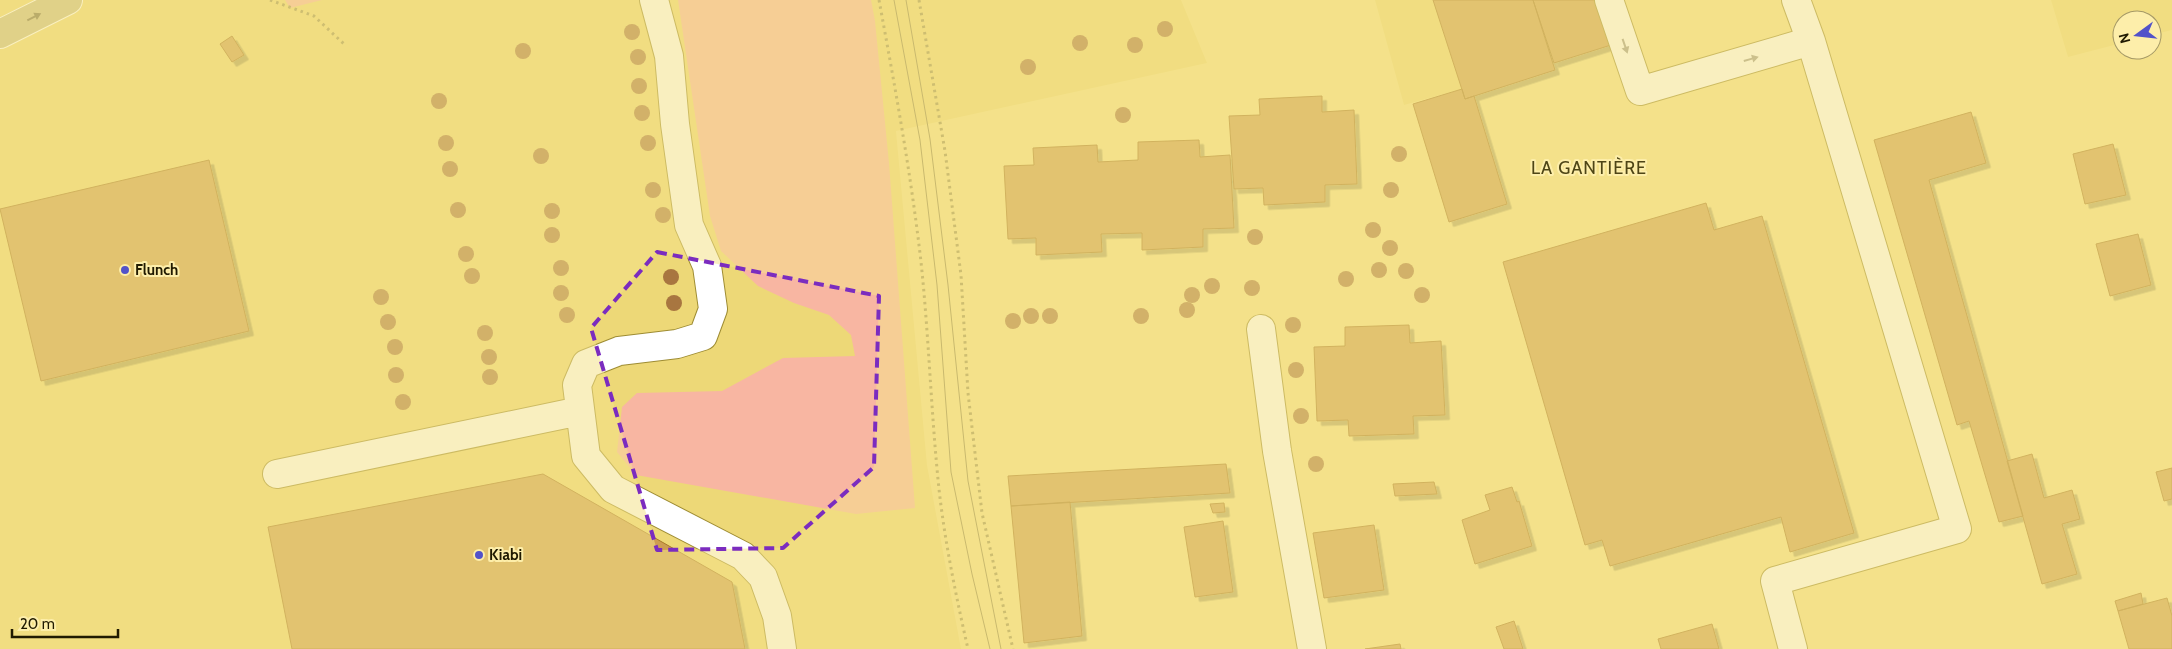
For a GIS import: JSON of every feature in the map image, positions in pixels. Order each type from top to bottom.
[{"type":"main road","points":[[0,34],[68,0]]},
{"type":"lane","points":[[654,0],[669,56],[675,124],[689,225],[707,266],[713,309],[703,336],[678,344],[620,351],[586,364],[577,384],[586,456],[613,489],[744,556],[763,577],[776,616],[782,649]]},
{"type":"lane","points":[[1610,0],[1640,91],[1811,42]]},
{"type":"lane","points":[[1793,649],[1775,581],[1957,529],[1811,42],[1796,0]]},
{"type":"lane","points":[[1261,329],[1277,451],[1312,649]]},
{"type":"lane","points":[[277,474],[580,411]]},
{"type":"path","points":[[270,0],[314,16],[344,44]]},
{"type":"path","points":[[879,0],[913,198],[921,264],[939,489],[952,580],[968,649]]},
{"type":"path","points":[[919,0],[945,151],[961,275],[968,393],[982,513],[1013,649]]},
{"type":"highlighted area","points":[[657,252],[879,296],[874,467],[783,548],[657,550],[591,328]]},
{"type":"shaded area","points":[[0,0],[1181,0],[1207,63],[896,131],[927,465],[961,649],[0,649]]},
{"type":"shaded area","points":[[285,0],[322,0],[290,8]]},
{"type":"shaded area","points":[[678,0],[871,0],[875,21],[889,163],[915,508],[856,514],[636,475],[617,452],[622,407],[637,393],[722,391],[783,358],[855,356],[851,335],[829,315],[794,303],[758,286],[721,251],[710,216]]},
{"type":"shaded area","points":[[1375,0],[1433,0],[1462,89],[1404,105]]},
{"type":"shaded area","points":[[2051,0],[2172,0],[2172,30],[2162,32],[2162,10],[2112,10],[2112,46],[2068,57]]},
{"type":"building","points":[[1433,0],[1533,0],[1555,70],[1465,99]]},
{"type":"building","points":[[1533,0],[1597,0],[1611,45],[1554,63]]},
{"type":"building","points":[[232,36],[244,55],[232,62],[220,44]]},
{"type":"building","points":[[1462,89],[1465,99],[1474,96],[1507,204],[1449,222],[1413,104]]},
{"type":"building","points":[[1322,96],[1322,112],[1354,110],[1357,184],[1325,185],[1325,202],[1264,205],[1263,188],[1234,189],[1229,116],[1260,115],[1259,99]]},
{"type":"building","points":[[1971,112],[1986,163],[1929,180],[2023,516],[1999,522],[1969,421],[1957,425],[1874,140]]},
{"type":"building","points":[[1199,140],[1200,157],[1230,155],[1234,228],[1203,229],[1203,247],[1142,250],[1142,233],[1101,234],[1102,252],[1036,255],[1036,238],[1008,239],[1004,166],[1034,165],[1033,148],[1097,145],[1098,162],[1138,160],[1138,142]]},
{"type":"building","points":[[2113,144],[2126,195],[2085,204],[2073,154]]},
{"type":"building","name":"Flunch","points":[[209,160],[249,331],[41,381],[0,209]]},
{"type":"building","points":[[1706,203],[1714,230],[1762,216],[1854,533],[1790,552],[1781,517],[1610,566],[1602,540],[1585,545],[1503,262]]},
{"type":"building","points":[[2138,234],[2151,285],[2110,296],[2096,244]]},
{"type":"building","points":[[1409,325],[1410,343],[1441,341],[1445,415],[1413,416],[1414,434],[1349,436],[1348,420],[1317,421],[1314,347],[1345,346],[1345,327]]},
{"type":"building","points":[[2032,454],[2044,498],[2072,490],[2080,519],[2062,524],[2077,574],[2042,584],[2007,461]]},
{"type":"building","points":[[1226,464],[1230,493],[1011,506],[1008,476]]},
{"type":"building","points":[[2172,468],[2172,499],[2164,501],[2156,472]]},
{"type":"building","name":"Kiabi","points":[[543,474],[732,582],[745,649],[292,649],[268,527]]},
{"type":"building","points":[[1434,482],[1437,494],[1395,496],[1393,484]]},
{"type":"building","points":[[1512,487],[1517,502],[1519,501],[1532,546],[1475,564],[1462,520],[1490,510],[1485,495]]},
{"type":"building","points":[[1070,502],[1082,636],[1024,643],[1011,506]]},
{"type":"building","points":[[1224,503],[1225,512],[1213,513],[1210,504]]},
{"type":"building","points":[[1223,521],[1233,592],[1195,597],[1184,527]]},
{"type":"building","points":[[1374,525],[1384,590],[1324,598],[1313,533]]},
{"type":"building","points":[[2141,593],[2143,604],[2118,611],[2115,601]]},
{"type":"building","points":[[2167,598],[2172,616],[2172,649],[2129,649],[2118,611]]},
{"type":"building","points":[[1514,621],[1523,649],[1504,649],[1496,627]]},
{"type":"building","points":[[1712,624],[1719,649],[1661,649],[1658,639]]},
{"type":"building","points":[[1400,644],[1401,649],[1365,649]]},
{"type":"tram line","points":[[894,0],[920,140],[937,285],[951,472],[990,649]]},
{"type":"tram line","points":[[906,0],[930,139],[948,285],[968,481],[1001,649]]},
{"type":"place","name":"Flunch","points":[[125,270]]},
{"type":"place","name":"Kiabi","points":[[479,555]]},
{"type":"district","name":"LA GANTIÈRE","points":[[1589,168]]}]
